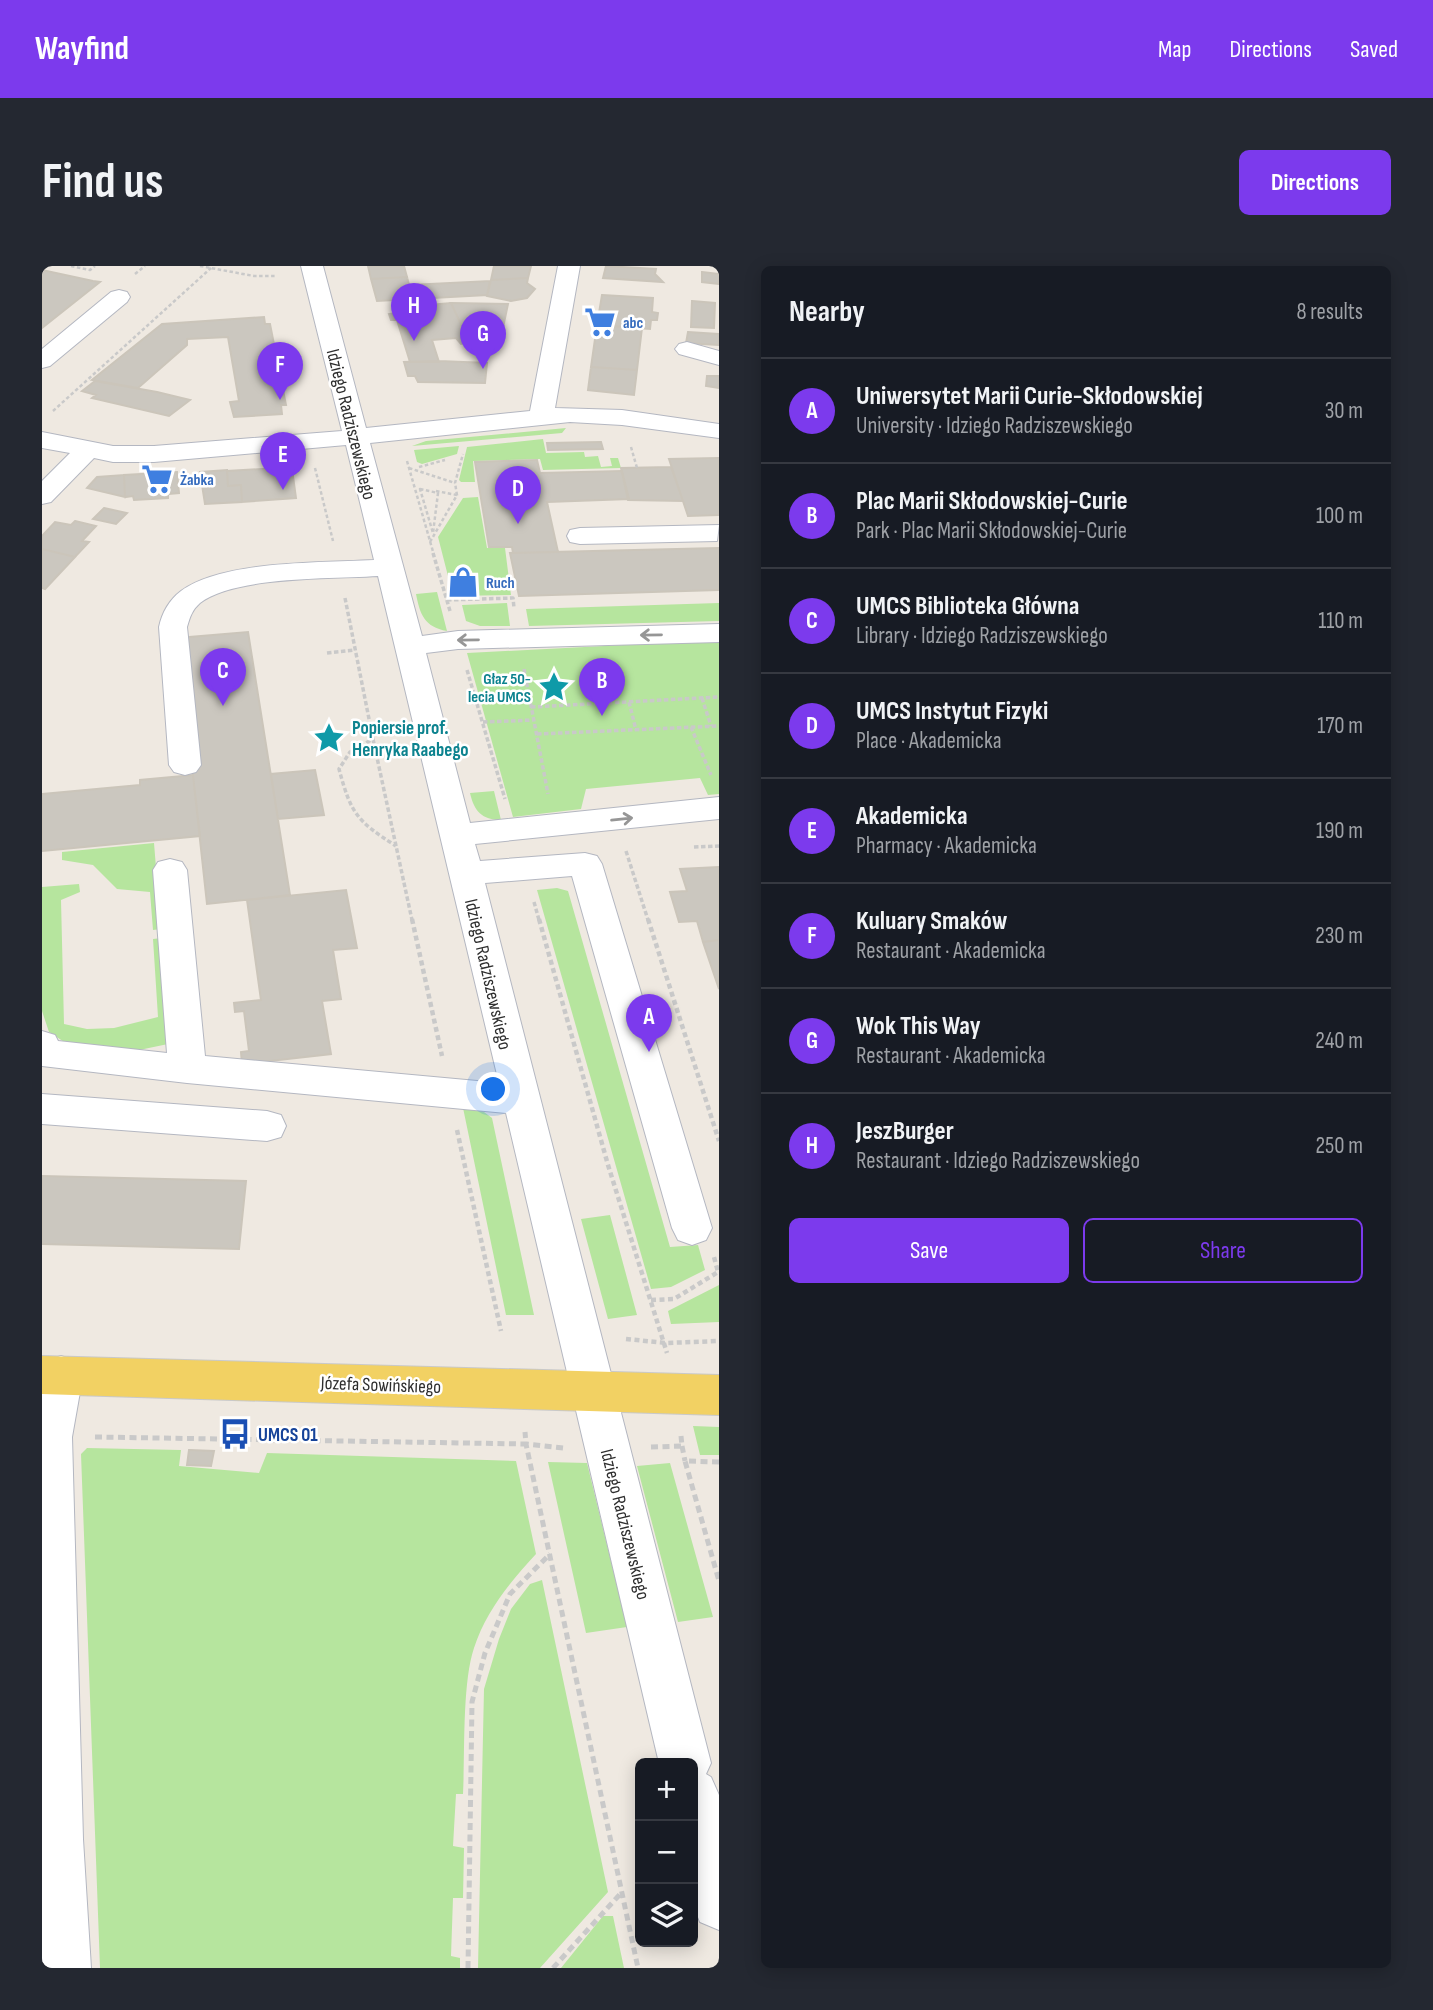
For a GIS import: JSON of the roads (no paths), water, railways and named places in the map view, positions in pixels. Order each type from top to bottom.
[{"type":"main road","name":"Józefa Sowińskiego","points":[[52,1375],[719,1395]]},
{"type":"street","name":"Idziego Radziszewskiego","points":[[312,266],[410,646],[684,1758]]},
{"type":"street","points":[[542,415],[569,266]]},
{"type":"street","points":[[42,361],[119,297]]},
{"type":"street","points":[[687,349],[719,358]]},
{"type":"street","points":[[42,440],[113,454],[154,454],[356,438],[529,419],[542,415],[620,419],[719,431]]},
{"type":"street","points":[[42,495],[87,450]]},
{"type":"street","points":[[580,536],[717,533]]},
{"type":"street","points":[[185,765],[173,627],[174,616],[179,608],[201,590],[246,577],[388,567]]},
{"type":"street","points":[[410,646],[458,640],[719,633]]},
{"type":"street","points":[[456,835],[554,826],[717,796]]},
{"type":"street","points":[[465,873],[584,864],[692,1228]]},
{"type":"street","points":[[170,870],[187,1069]]},
{"type":"street","points":[[42,1045],[45,1053],[520,1100]]},
{"type":"street","points":[[42,1109],[268,1126]]},
{"type":"street","points":[[52,1375],[47,1551],[48,1697],[63,1968]]},
{"type":"street","points":[[698,1816],[719,1903]]},
{"type":"place","name":"abc","points":[[600,322]]},
{"type":"place","name":"JeszBurger","points":[[414,341]]},
{"type":"place","name":"Wok This Way","points":[[483,369]]},
{"type":"place","name":"Kuluary Smaków","points":[[280,400]]},
{"type":"place","name":"Żabka","points":[[157,479]]},
{"type":"place","name":"Akademicka","points":[[283,490]]},
{"type":"place","name":"UMCS Instytut Fizyki","points":[[518,524]]},
{"type":"place","name":"Ruch","points":[[463,582]]},
{"type":"place","name":"Głaz 50- lecia UMCS","points":[[554,687]]},
{"type":"place","name":"UMCS Biblioteka Główna","points":[[223,706]]},
{"type":"place","name":"Plac Marii Skłodowskiej-Curie","points":[[602,716]]},
{"type":"place","name":"Popiersie prof. Henryka Raabego","points":[[329,738]]},
{"type":"place","name":"Uniwersytet Marii Curie-Skłodowskiej","points":[[649,1052]]},
{"type":"place","name":"UMCS 01","points":[[235,1434]]}]
